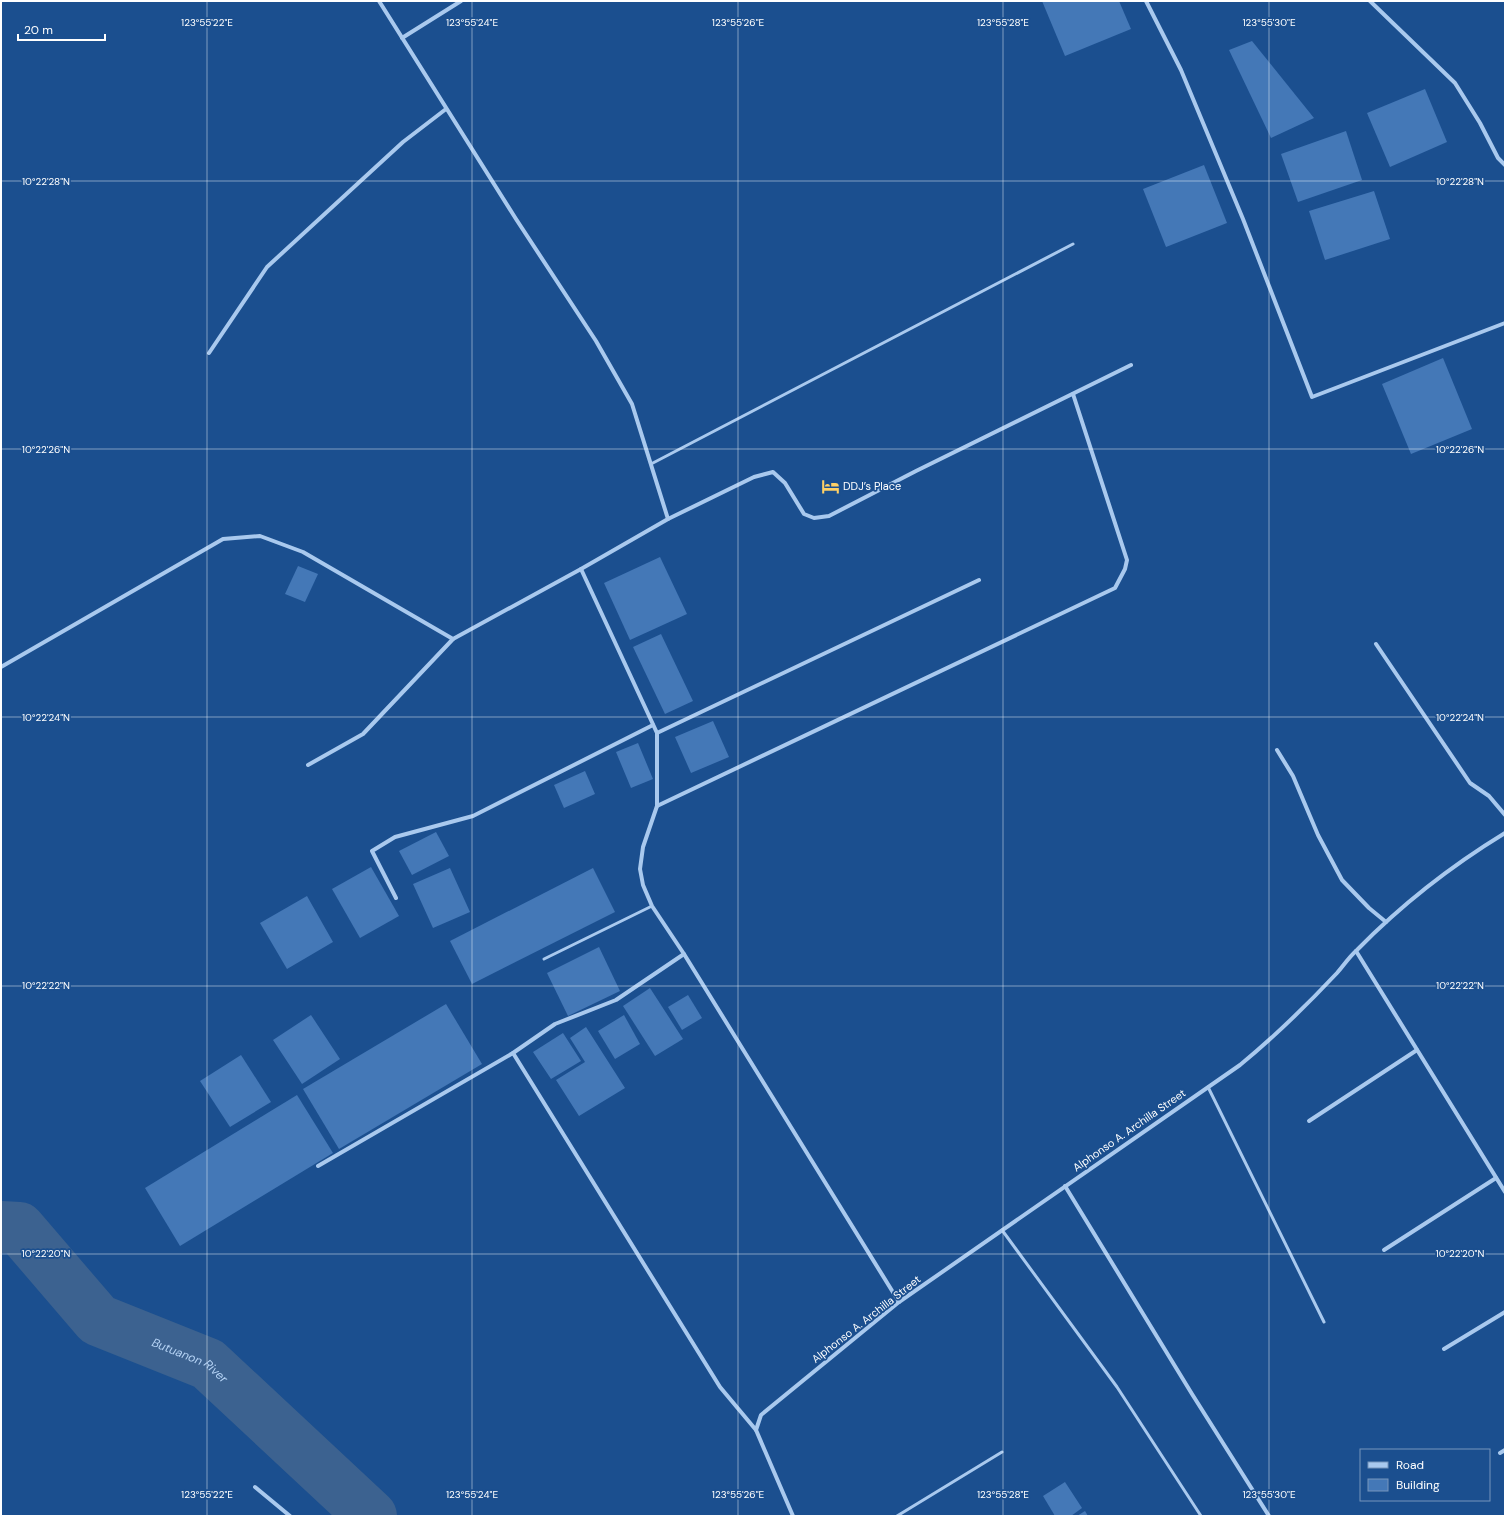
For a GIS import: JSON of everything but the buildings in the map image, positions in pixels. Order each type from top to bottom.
[{"type":"street","points":[[378,1],[516,219],[600,348],[632,404],[668,519]]},
{"type":"street","points":[[402,38],[461,1]]},
{"type":"street","points":[[1146,1],[1181,70],[1243,219],[1312,397],[1505,323]]},
{"type":"street","points":[[1370,1],[1456,83],[1480,123],[1498,158],[1505,165]]},
{"type":"street","points":[[209,353],[267,267],[403,142],[446,109]]},
{"type":"street","points":[[308,765],[363,734],[453,640],[581,570],[668,519],[754,477],[773,472],[785,483],[804,514],[814,518],[829,516],[916,471],[1131,365]]},
{"type":"street","points":[[657,806],[1115,588],[1125,568],[1127,560],[1073,394]]},
{"type":"street","points":[[1,667],[223,539],[260,536],[303,552],[453,640]]},
{"type":"street","points":[[581,570],[657,733],[657,806],[643,847],[640,869],[643,885],[652,906],[684,954],[899,1302]]},
{"type":"street","points":[[657,733],[979,580]]},
{"type":"street","points":[[1376,644],[1470,783],[1489,796],[1505,815]]},
{"type":"street","points":[[396,898],[372,851],[395,837],[473,816],[653,725]]},
{"type":"street","points":[[1277,750],[1293,776],[1318,835],[1342,880],[1386,922]]},
{"type":"street","name":"Alphonso A. Archilla Street","points":[[756,1430],[761,1415],[899,1302],[1240,1065],[1270,1040],[1386,922],[1440,876],[1505,833]]},
{"type":"street","points":[[1356,951],[1505,1192]]},
{"type":"street","points":[[318,1166],[513,1054],[555,1024],[616,1000],[684,954]]},
{"type":"street","points":[[1309,1121],[1417,1050]]},
{"type":"street","points":[[513,1054],[720,1387],[756,1430],[793,1516]]},
{"type":"street","points":[[1384,1250],[1496,1178]]},
{"type":"street","points":[[1065,1186],[1192,1394],[1269,1516]]},
{"type":"street","points":[[1444,1349],[1505,1312]]},
{"type":"street","points":[[1500,1453],[1505,1450]]},
{"type":"street","points":[[255,1487],[290,1516]]},
{"type":"lane","points":[[651,464],[1073,244]]},
{"type":"lane","points":[[544,959],[652,906]]},
{"type":"lane","points":[[1208,1087],[1324,1322]]},
{"type":"lane","points":[[1002,1230],[1117,1387],[1201,1516]]},
{"type":"lane","points":[[897,1516],[1002,1452]]},
{"type":"waterway","name":"Butuanon River","points":[[1,1227],[19,1228],[98,1320],[208,1364],[371,1516]]},
{"type":"place","name":"DDJ’s Place","points":[[830,486]]}]
